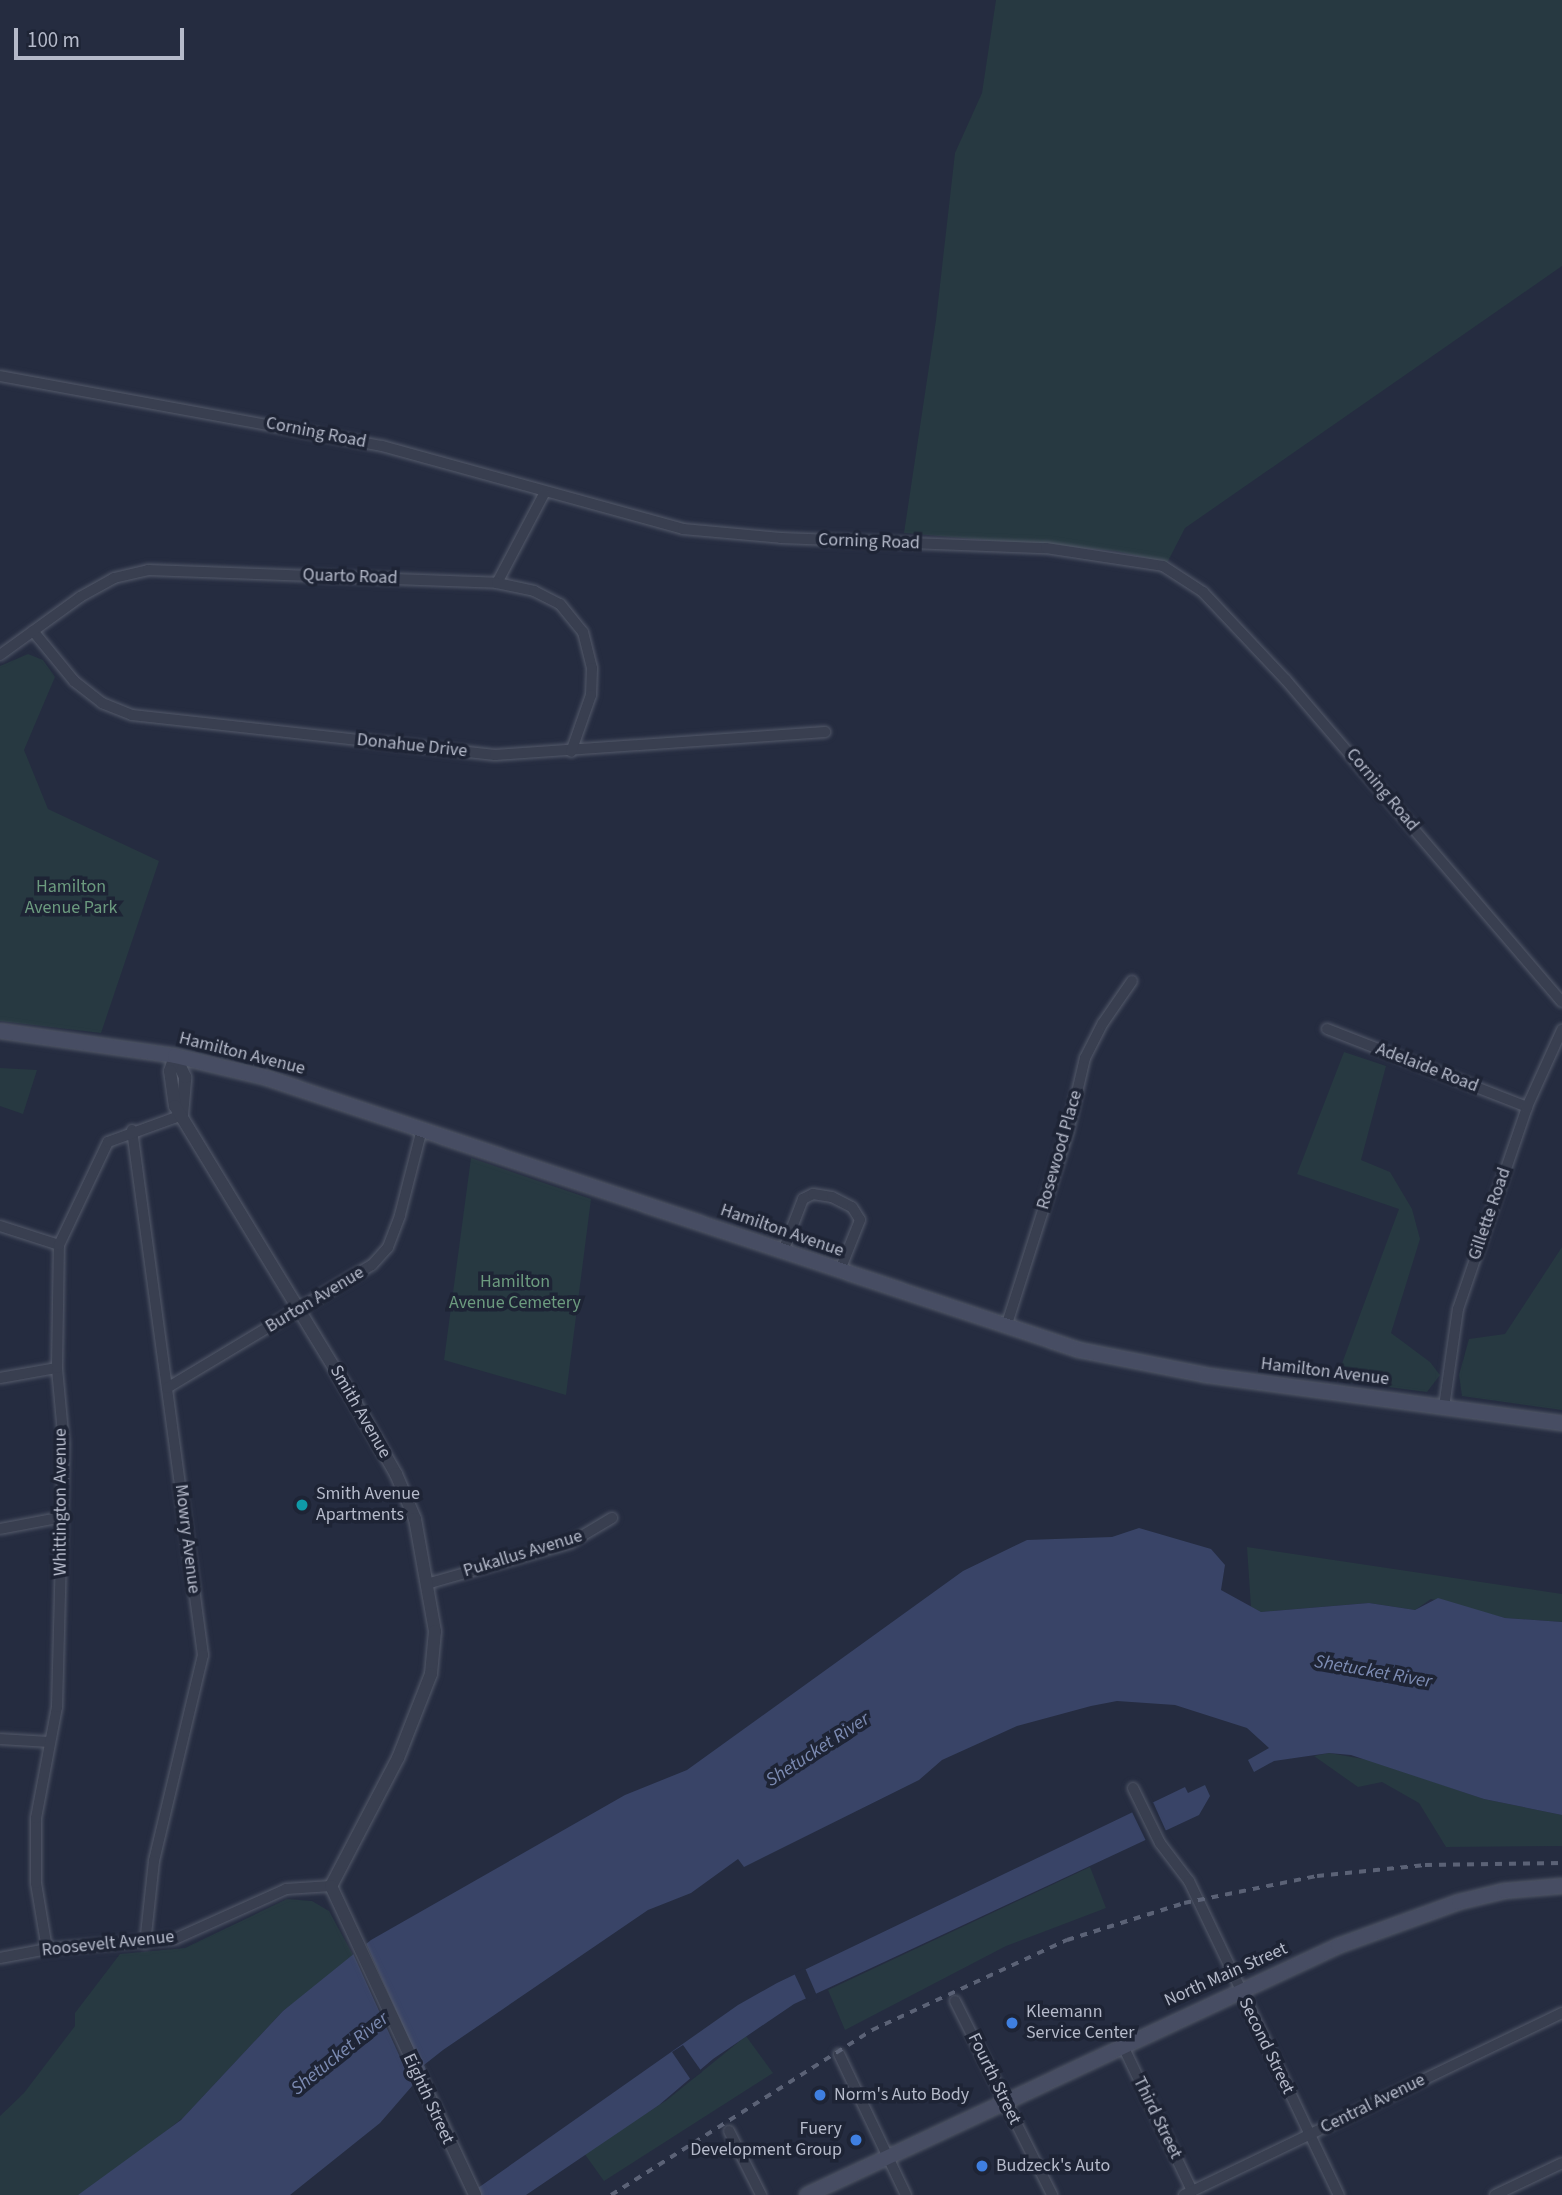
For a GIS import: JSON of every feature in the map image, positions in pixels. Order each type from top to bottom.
[{"type":"main road","name":"Hamilton Avenue","points":[[0,1031],[176,1056],[279,1082],[1079,1350],[1169,1369],[1562,1423]]},
{"type":"main road","name":"North Main Street","points":[[807,2195],[1238,1990],[1459,1902],[1504,1891],[1562,1886]]},
{"type":"street","name":"Corning Road","points":[[0,376],[382,446],[544,494],[683,529],[781,538],[1046,548],[1163,566],[1203,592],[1286,680],[1562,1002]]},
{"type":"street","points":[[498,583],[544,494]]},
{"type":"street","name":"Quarto Road","points":[[0,655],[114,578],[148,570],[498,583],[534,591],[560,604],[583,632],[592,668],[591,695],[571,752]]},
{"type":"street","name":"Donahue Drive","points":[[33,631],[74,681],[102,703],[132,715],[495,755],[571,752],[825,732]]},
{"type":"street","name":"Rosewood Place","points":[[1006,1327],[1069,1132],[1085,1058],[1103,1023],[1132,981]]},
{"type":"street","name":"Adelaide Road","points":[[1327,1029],[1527,1107]]},
{"type":"street","name":"Gillette Road","points":[[1444,1407],[1458,1309],[1527,1107],[1562,1030]]},
{"type":"street","name":"Smith Avenue","points":[[176,1056],[170,1072],[171,1094],[396,1474],[415,1519],[429,1583],[435,1646],[428,1683],[392,1771],[331,1886]]},
{"type":"street","name":"Whittington Avenue","points":[[47,1949],[36,1883],[36,1818],[57,1707],[64,1444],[57,1368],[59,1245],[108,1142],[132,1130],[182,1115]]},
{"type":"street","name":"Burton Avenue","points":[[167,1388],[372,1265],[388,1247],[422,1129]]},
{"type":"street","name":"Mowry Avenue","points":[[132,1130],[203,1655],[155,1861],[145,1944]]},
{"type":"street","points":[[783,1251],[803,1199],[813,1194],[832,1197],[852,1207],[860,1220],[840,1270]]},
{"type":"street","points":[[0,1226],[59,1245]]},
{"type":"street","points":[[0,1378],[57,1368]]},
{"type":"street","points":[[0,1529],[63,1517]]},
{"type":"street","name":"Pukallus Avenue","points":[[429,1583],[570,1543],[612,1518]]},
{"type":"street","points":[[0,1739],[49,1742]]},
{"type":"street","name":"Second Street","points":[[1133,1788],[1156,1836],[1189,1881],[1238,1990],[1339,2195]]},
{"type":"street","name":"Roosevelt Avenue","points":[[0,1958],[47,1949],[145,1944],[195,1933],[286,1889],[331,1886]]},
{"type":"street","name":"Eighth Street","points":[[331,1886],[419,2081],[474,2193]]},
{"type":"street","name":"Fourth Street","points":[[955,2001],[1052,2195]]},
{"type":"street","name":"Central Avenue","points":[[1188,2193],[1562,2013]]},
{"type":"street","name":"Third Street","points":[[1122,2044],[1188,2193]]},
{"type":"street","points":[[839,2054],[906,2195]]},
{"type":"street","points":[[729,2131],[761,2195]]},
{"type":"street","points":[[1495,2195],[1562,2163]]},
{"type":"green space","points":[[996,0],[1562,0],[1562,266],[1185,528],[1167,563],[1116,551],[904,533],[936,320],[955,153],[982,93]]},
{"type":"green space","name":"Hamilton Avenue Park","points":[[28,654],[43,660],[55,677],[24,750],[48,809],[159,861],[101,1033],[0,1021],[0,666]]},
{"type":"green space","points":[[1344,1052],[1386,1066],[1361,1160],[1390,1172],[1412,1209],[1420,1239],[1391,1333],[1430,1362],[1440,1375],[1427,1392],[1342,1381],[1337,1377],[1399,1209],[1297,1174]]},
{"type":"green space","points":[[0,1068],[37,1070],[23,1114],[0,1106]]},
{"type":"green space","name":"Hamilton Avenue Cemetery","points":[[471,1158],[591,1199],[566,1395],[444,1360]]},
{"type":"green space","points":[[1562,1247],[1562,1410],[1462,1396],[1459,1375],[1469,1339],[1505,1334]]},
{"type":"green space","points":[[1247,1547],[1562,1594],[1562,1622],[1505,1618],[1431,1599],[1415,1610],[1369,1603],[1261,1612],[1251,1607]]},
{"type":"green space","points":[[1329,1753],[1369,1760],[1484,1799],[1562,1815],[1562,1846],[1446,1847],[1419,1803],[1382,1782],[1358,1787],[1314,1756]]},
{"type":"green space","points":[[1090,1867],[1106,1908],[1006,1946],[845,2030],[828,1990]]},
{"type":"green space","points":[[287,1899],[312,1901],[329,1911],[353,1955],[349,1961],[283,2011],[184,2117],[106,2179],[78,2195],[0,2195],[0,2116],[24,2093],[75,2026],[75,2013],[120,1954],[185,1948]]},
{"type":"green space","points":[[746,2036],[773,2073],[604,2181],[584,2153],[667,2100]]},
{"type":"water","name":"Shetucket River","points":[[1139,1528],[1211,1549],[1225,1565],[1221,1590],[1261,1612],[1369,1603],[1415,1610],[1438,1598],[1505,1618],[1562,1622],[1562,1815],[1484,1799],[1351,1755],[1329,1753],[1274,1761],[1254,1772],[1248,1760],[1269,1748],[1247,1728],[1175,1705],[1117,1701],[1091,1706],[1017,1726],[942,1760],[919,1780],[744,1867],[738,1859],[691,1893],[648,1910],[424,2065],[426,2070],[380,2123],[290,2195],[78,2195],[181,2120],[283,2011],[371,1940],[625,1795],[687,1770],[963,1571],[1027,1540],[1112,1537]]},
{"type":"water","points":[[1205,1785],[1210,1796],[1199,1815],[794,2004],[713,2059],[659,2105],[526,2195],[468,2195],[738,2005],[777,1983],[1185,1787],[1188,1793]]},
{"type":"pier","points":[[1153,1802],[1166,1831],[1146,1841],[1132,1812]]},
{"type":"pier","points":[[365,1941],[425,2075],[413,2086],[352,1951]]},
{"type":"pier","points":[[805,1968],[818,1998],[808,2003],[794,1973]]},
{"type":"pier","points":[[683,2045],[702,2072],[691,2080],[672,2052]]},
{"type":"railway","points":[[611,2195],[872,2030],[1067,1940],[1184,1903],[1317,1876],[1425,1865],[1562,1863]]},
{"type":"place","name":"Smith Avenue Apartments","points":[[302,1505]]},
{"type":"place","name":"Kleemann Service Center","points":[[1012,2023]]},
{"type":"place","name":"Norm's Auto Body","points":[[820,2095]]},
{"type":"place","name":"Fuery Development Group","points":[[856,2140]]},
{"type":"place","name":"Budzeck's Auto","points":[[982,2166]]}]
